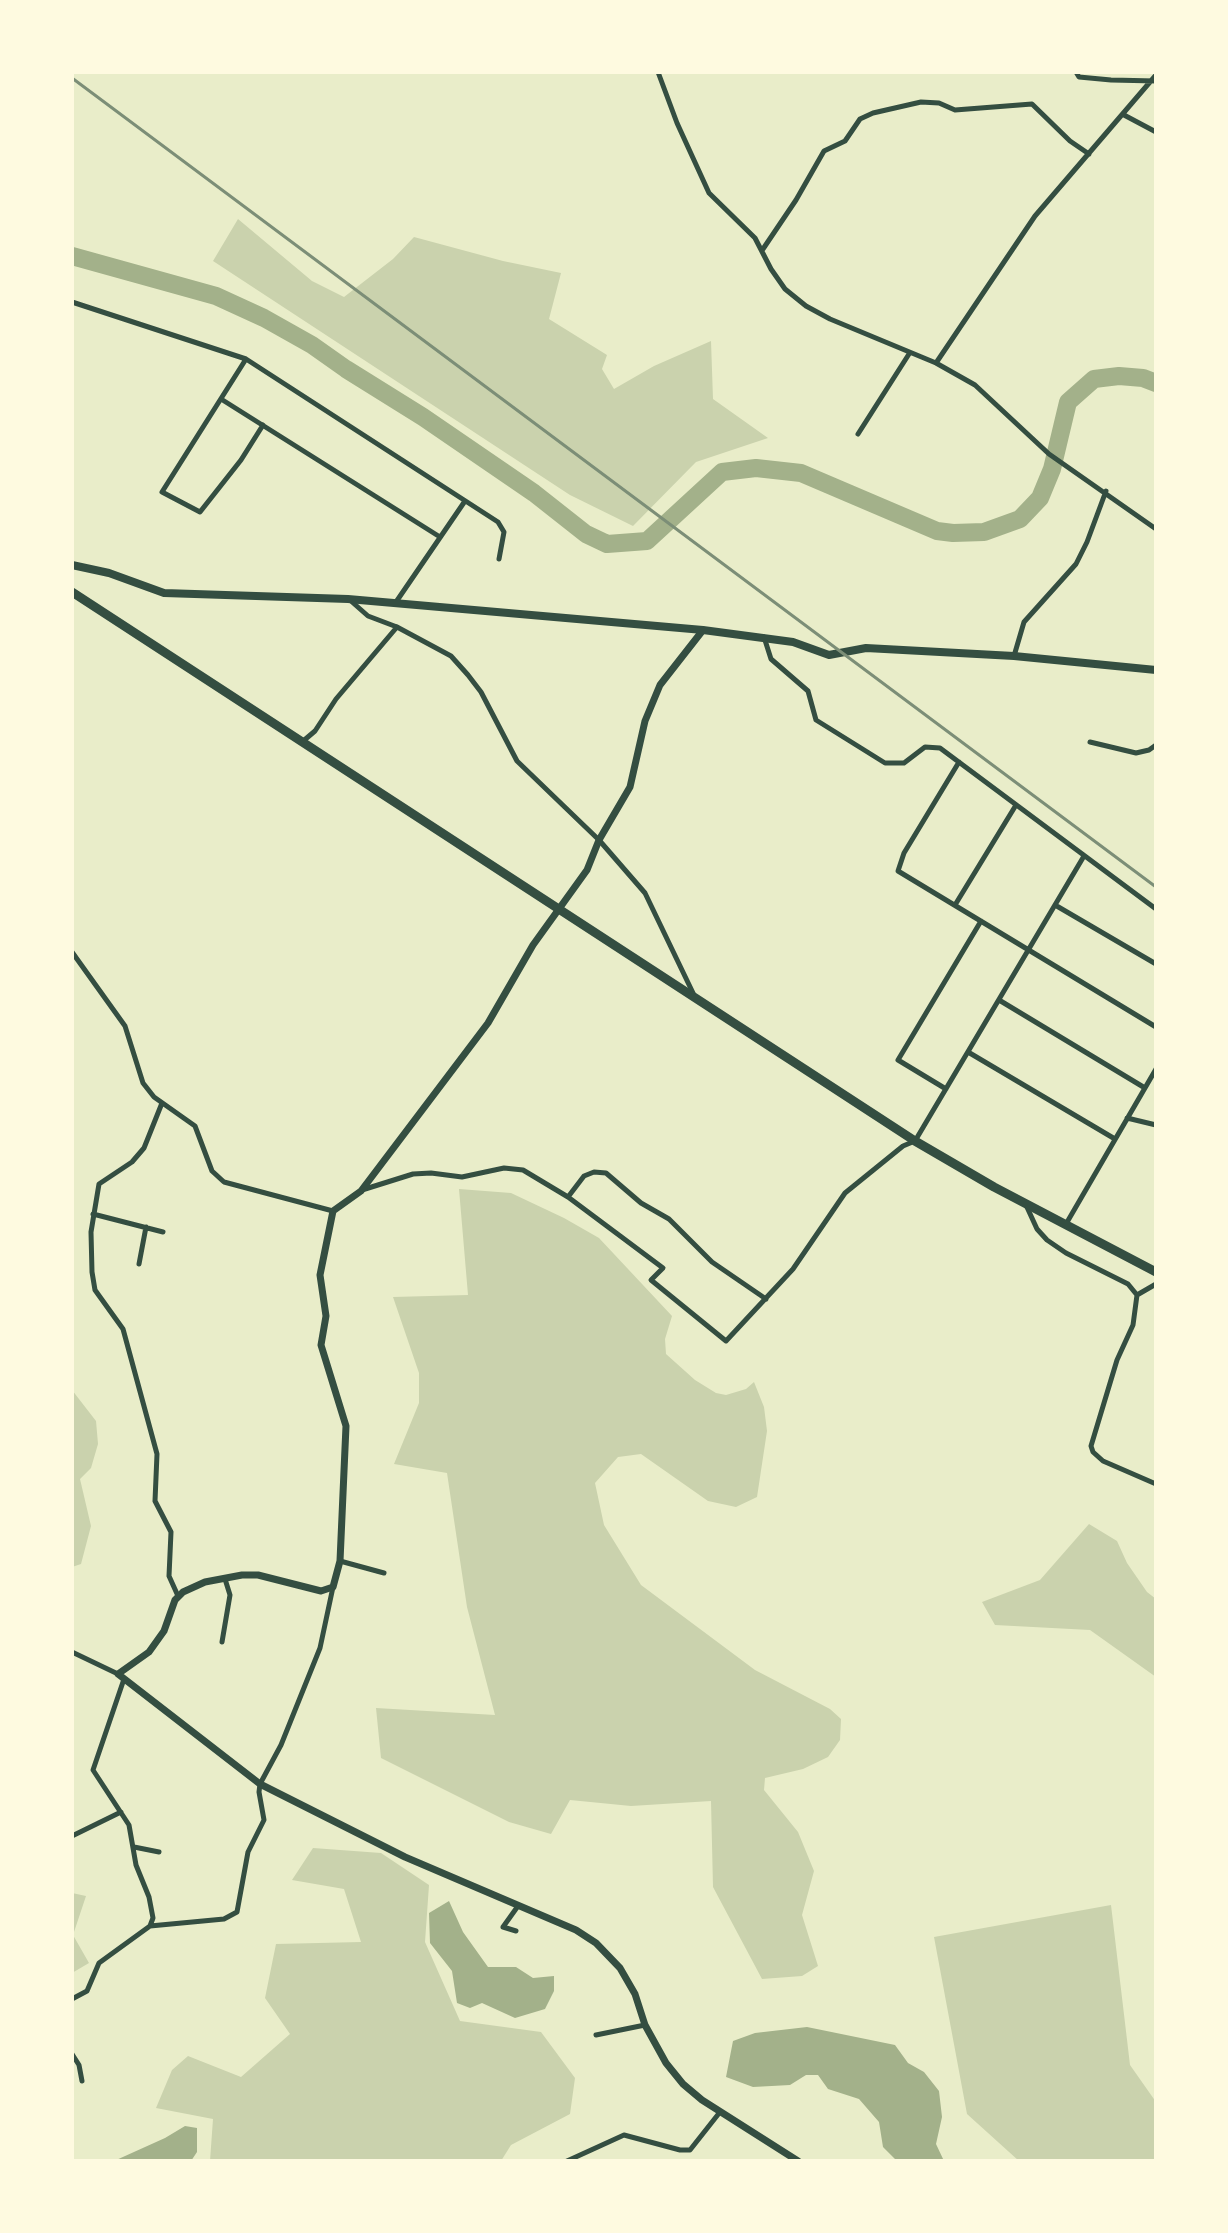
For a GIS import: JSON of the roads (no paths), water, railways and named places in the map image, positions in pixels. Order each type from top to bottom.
[{"type":"highway","points":[[72,592],[915,1141],[1156,1272]]},
{"type":"main road","points":[[72,565],[109,573],[164,593],[348,599],[703,630],[763,636],[803,644],[829,655],[866,648],[1014,656],[1156,670]]},
{"type":"street","points":[[658,72],[709,193],[763,249],[771,269],[785,289],[806,306],[909,354],[936,363],[984,391],[1049,454],[1106,491],[1156,529]]},
{"type":"street","points":[[1076,72],[1079,77],[1111,80],[1155,78]]},
{"type":"street","points":[[936,363],[1035,216],[1155,78]]},
{"type":"street","points":[[763,249],[824,151],[845,141],[860,119],[873,113],[921,102],[939,103],[955,110],[1032,104],[1070,141],[1089,154]]},
{"type":"street","points":[[1124,115],[1156,132]]},
{"type":"street","points":[[72,302],[246,359],[498,522],[504,532],[499,559]]},
{"type":"street","points":[[858,434],[909,354]]},
{"type":"street","points":[[246,359],[162,492],[200,512],[241,460],[263,425]]},
{"type":"street","points":[[221,399],[440,537]]},
{"type":"street","points":[[1014,656],[1024,622],[1076,564],[1098,517],[1106,491]]},
{"type":"street","points":[[396,603],[465,501]]},
{"type":"street","points":[[348,599],[368,616],[397,627],[451,656],[481,692],[517,761],[599,840],[645,893],[697,1001]]},
{"type":"street","points":[[302,742],[315,731],[336,699],[397,627]]},
{"type":"street","points":[[72,1999],[87,1991],[99,1963],[150,1926],[224,1919],[237,1912],[248,1852],[264,1820],[260,1784],[281,1745],[320,1648],[340,1561],[346,1426],[321,1345],[326,1316],[320,1275],[333,1211],[361,1191],[488,1023],[533,945],[587,870],[599,840],[630,787],[645,721],[660,685],[703,630]]},
{"type":"street","points":[[763,636],[771,659],[808,691],[816,720],[885,763],[904,763],[925,747],[940,748],[1156,909]]},
{"type":"street","points":[[1090,742],[1136,753],[1156,745]]},
{"type":"street","points":[[959,762],[904,853],[898,871],[1156,1027]]},
{"type":"street","points":[[955,905],[1016,805]]},
{"type":"street","points":[[361,1191],[413,1174],[462,1177],[504,1168],[523,1170],[568,1197],[663,1268],[651,1280],[726,1341],[816,1239],[845,1193],[903,1146],[915,1141],[1084,856]]},
{"type":"street","points":[[1055,905],[1156,964]]},
{"type":"street","points":[[946,1089],[898,1060],[981,921]]},
{"type":"street","points":[[72,952],[125,1026],[143,1083],[162,1103],[195,1126],[212,1171],[224,1182],[333,1211]]},
{"type":"street","points":[[999,1000],[1145,1088]]},
{"type":"street","points":[[968,1052],[1115,1139]]},
{"type":"street","points":[[1065,1225],[1156,1069]]},
{"type":"street","points":[[162,1103],[144,1148],[132,1162],[99,1184],[91,1246],[95,1290],[123,1329],[157,1454],[155,1501],[171,1532],[169,1576],[179,1596]]},
{"type":"street","points":[[1127,1118],[1156,1125]]},
{"type":"street","points":[[568,1197],[584,1176],[594,1172],[606,1173],[641,1203],[669,1219],[712,1262],[766,1299]]},
{"type":"street","points":[[1026,1204],[1037,1229],[1047,1240],[1128,1284],[1137,1295],[1133,1325],[1117,1360],[1091,1446],[1103,1461],[1156,1484]]},
{"type":"street","points":[[93,1214],[163,1232]]},
{"type":"street","points":[[139,1264],[146,1227]]},
{"type":"street","points":[[1137,1295],[1156,1284]]},
{"type":"street","points":[[340,1561],[384,1573]]},
{"type":"street","points":[[150,1926],[153,1918],[151,1908],[136,1865],[129,1825],[93,1770],[121,1676],[149,1652],[164,1631],[179,1596],[205,1582],[258,1575],[321,1591],[333,1587]]},
{"type":"street","points":[[222,1642],[230,1595],[224,1578]]},
{"type":"street","points":[[72,1652],[121,1676],[260,1784],[391,1850],[576,1930],[596,1943],[620,1968],[635,1994],[645,2025],[666,2063],[683,2084],[720,2112],[798,2161]]},
{"type":"street","points":[[72,1836],[121,1812]]},
{"type":"street","points":[[134,1847],[159,1852]]},
{"type":"street","points":[[516,1931],[503,1927],[518,1906]]},
{"type":"street","points":[[596,2035],[645,2025]]},
{"type":"street","points":[[72,2054],[79,2065],[82,2081]]},
{"type":"street","points":[[567,2161],[624,2135],[690,2150],[720,2112]]},
{"type":"waterway","points":[[72,256],[216,296],[264,318],[312,345],[423,417],[534,493],[586,534],[607,544],[647,541],[722,472],[756,468],[801,473],[937,531],[984,532],[1020,519],[1040,498],[1052,469],[1068,402],[1094,379],[1119,376],[1143,378],[1156,383]]},
{"type":"railway","points":[[72,78],[1156,887]]}]
